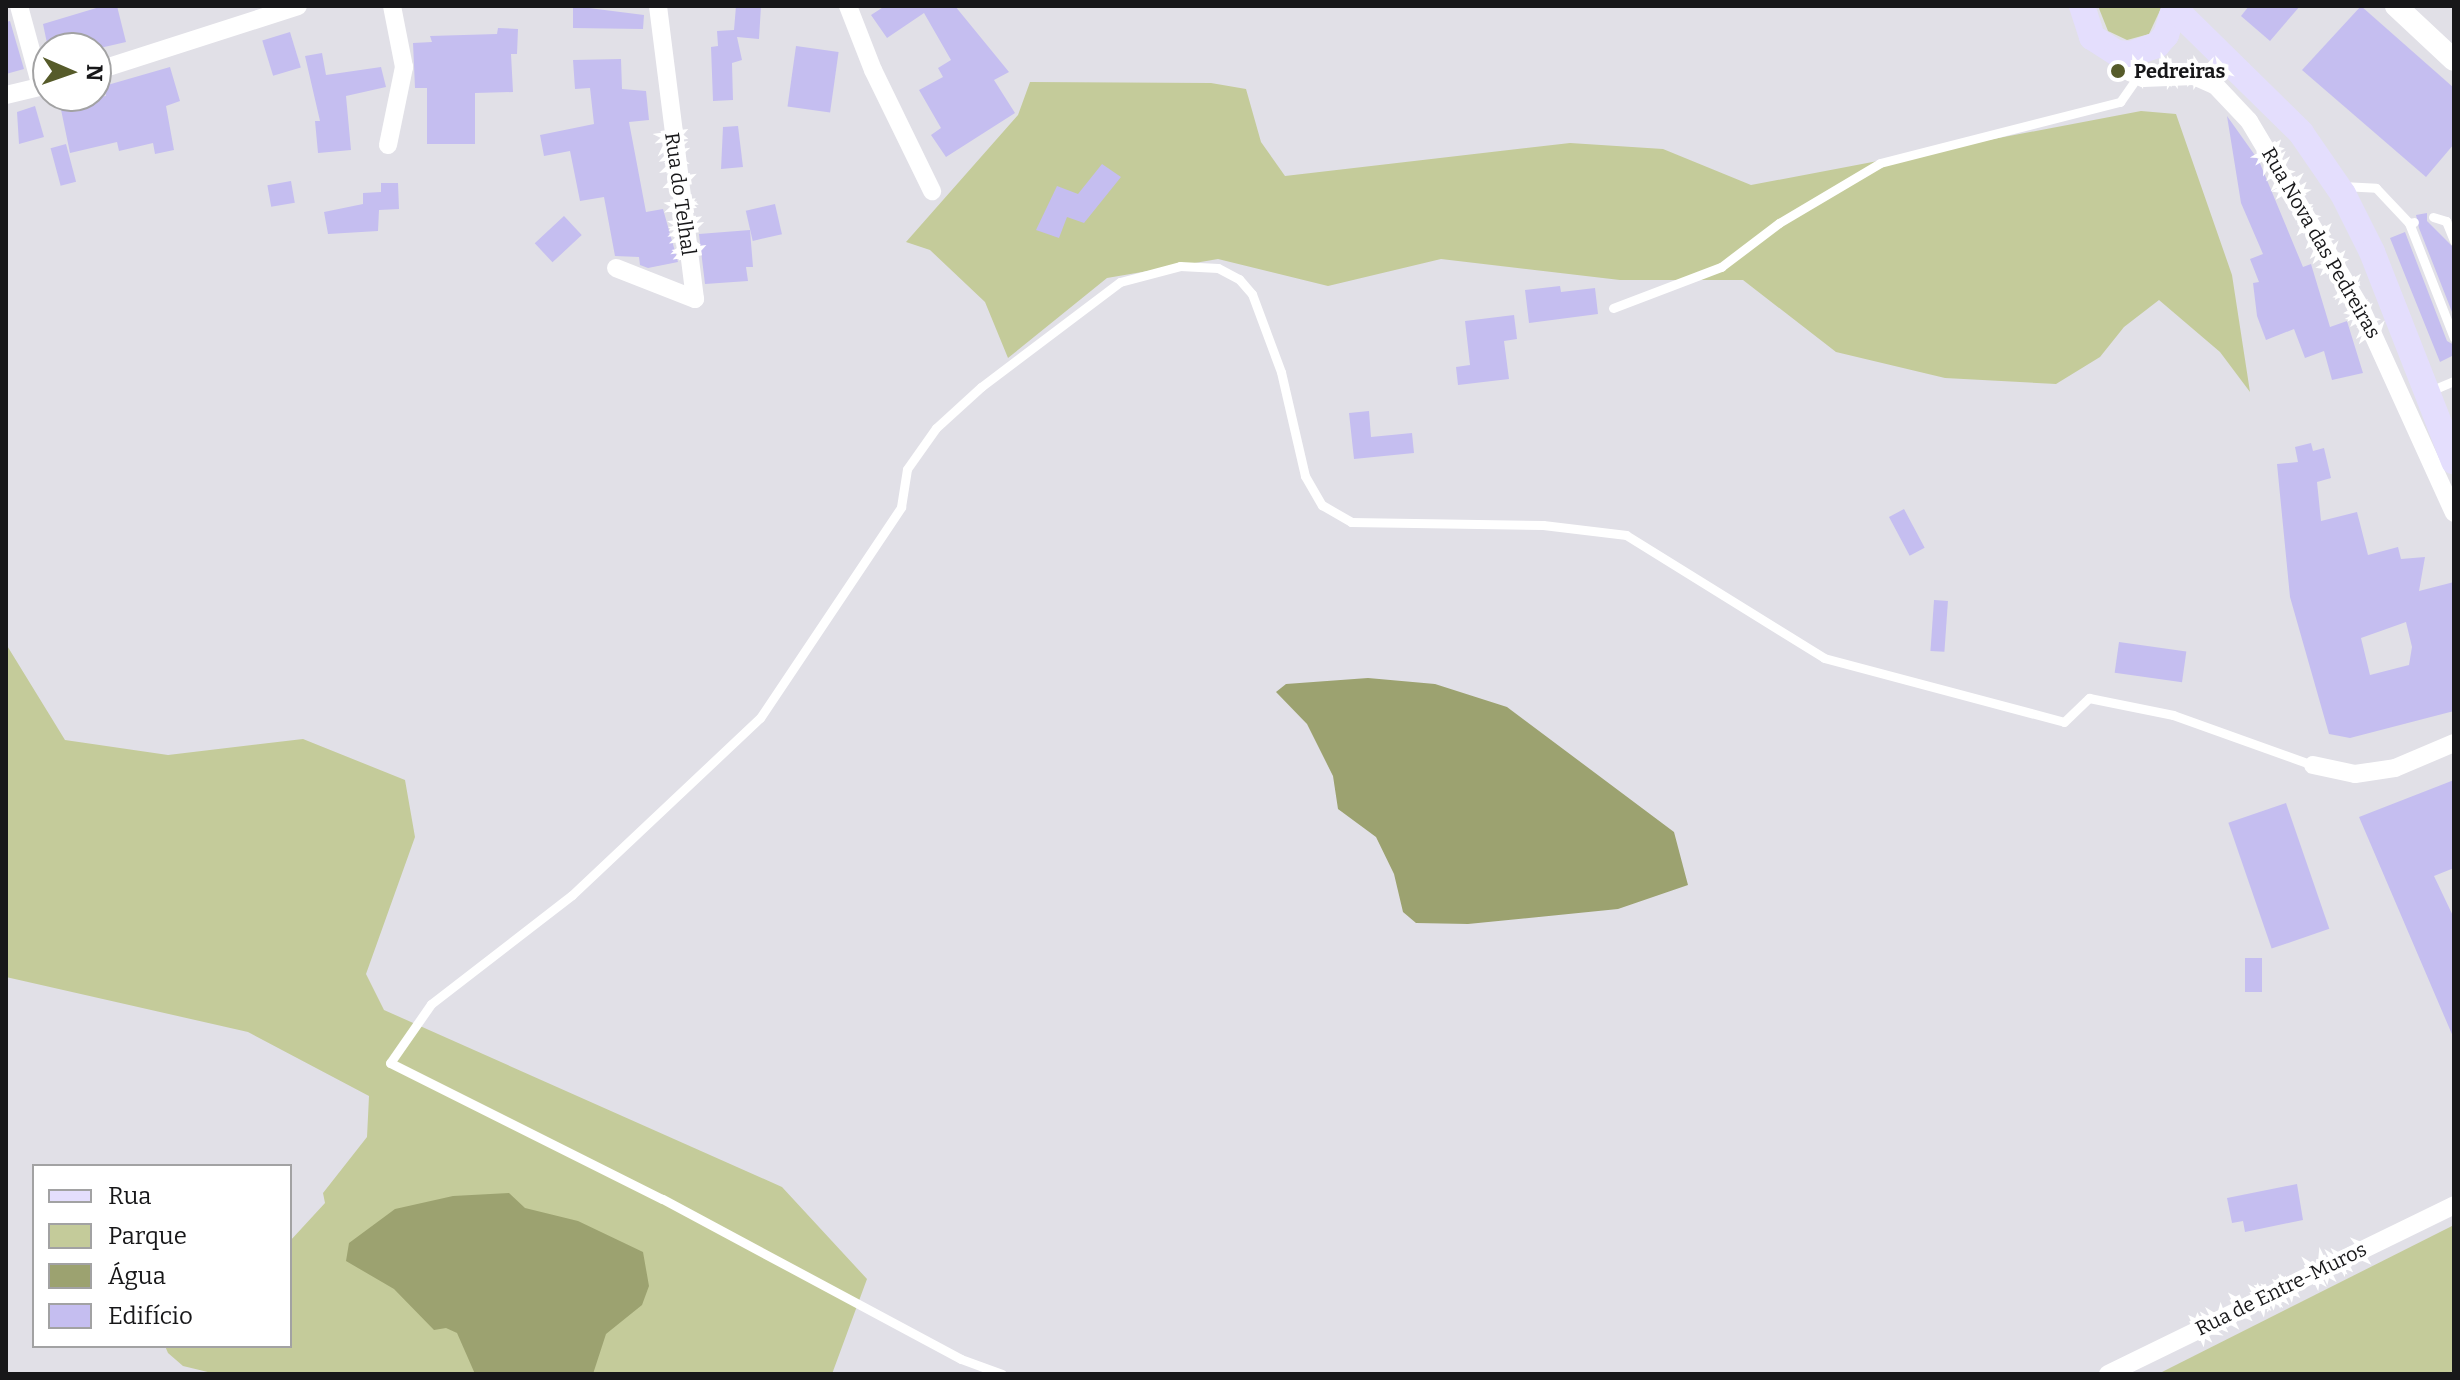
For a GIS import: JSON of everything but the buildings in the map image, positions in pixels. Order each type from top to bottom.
[{"type":"main road","points":[[2080,7],[2092,37],[2117,53],[2144,52],[2157,45],[2173,23],[2175,7]]},
{"type":"main road","points":[[2175,7],[2301,133],[2338,186],[2372,252],[2454,461]]},
{"type":"main road","points":[[2157,45],[2194,49],[2229,61]]},
{"type":"street","points":[[19,6],[32,48]]},
{"type":"street","points":[[112,66],[298,6]]},
{"type":"street","points":[[388,145],[404,67],[392,6]]},
{"type":"street","name":"Rua do Telhal","points":[[616,268],[695,299],[658,6]]},
{"type":"street","points":[[848,6],[873,70],[932,191]]},
{"type":"street","points":[[2396,6],[2454,60]]},
{"type":"street","points":[[2117,53],[2138,76]]},
{"type":"street","name":"Rua Nova das Pedreiras","points":[[2138,76],[2194,76],[2216,86],[2249,121],[2361,308],[2454,513]]},
{"type":"street","points":[[6,95],[32,89]]},
{"type":"street","points":[[2313,765],[2355,774],[2382,770],[2454,743]]},
{"type":"street","name":"Rua de Entre-Muros","points":[[2108,1374],[2454,1205]]},
{"type":"lane","points":[[1613,308],[1721,267],[1779,223],[1880,163],[2120,102],[2138,76]]},
{"type":"lane","points":[[2338,186],[2376,188],[2412,222],[2454,338]]},
{"type":"lane","points":[[2433,217],[2446,221],[2454,241]]},
{"type":"lane","points":[[1002,1374],[961,1359],[662,1199],[390,1063],[431,1004],[572,895],[760,718],[901,507],[907,469],[936,428],[981,387],[1120,282],[1180,266],[1218,268],[1239,279],[1252,294],[1281,372],[1305,476],[1322,505],[1351,522],[1543,525],[1626,535],[1824,658],[2064,722],[2089,698],[2173,715],[2313,765]]},
{"type":"lane","points":[[2427,392],[2454,381]]},
{"type":"green space","points":[[2098,6],[2162,6],[2149,34],[2127,40],[2108,31]]},
{"type":"green space","points":[[1030,82],[1211,83],[1246,89],[1261,142],[1285,176],[1570,143],[1663,149],[1751,185],[2141,111],[2176,114],[2232,275],[2250,392],[2220,352],[2159,300],[2124,327],[2100,357],[2056,384],[1945,378],[1836,352],[1743,280],[1620,280],[1441,259],[1328,286],[1218,259],[1107,278],[1008,358],[985,302],[930,250],[906,242],[1018,115]]},
{"type":"green space","points":[[6,644],[65,740],[168,755],[303,739],[405,780],[415,837],[366,974],[384,1010],[782,1187],[867,1279],[832,1374],[216,1374],[183,1366],[166,1348],[292,1348],[292,1239],[325,1203],[323,1193],[367,1137],[369,1096],[248,1032],[6,977]]},
{"type":"green space","points":[[2454,1225],[2454,1374],[2158,1374]]},
{"type":"water","points":[[1368,678],[1435,684],[1507,707],[1674,832],[1688,885],[1618,909],[1468,924],[1416,923],[1403,912],[1394,874],[1376,837],[1338,809],[1333,776],[1307,724],[1276,692],[1286,684]]},
{"type":"water","points":[[509,1193],[525,1208],[578,1221],[643,1252],[649,1286],[642,1305],[606,1334],[593,1374],[475,1374],[457,1333],[446,1328],[434,1330],[394,1289],[346,1261],[349,1243],[395,1209],[453,1196]]},
{"type":"place","name":"Pedreiras","points":[[2118,71]]}]
